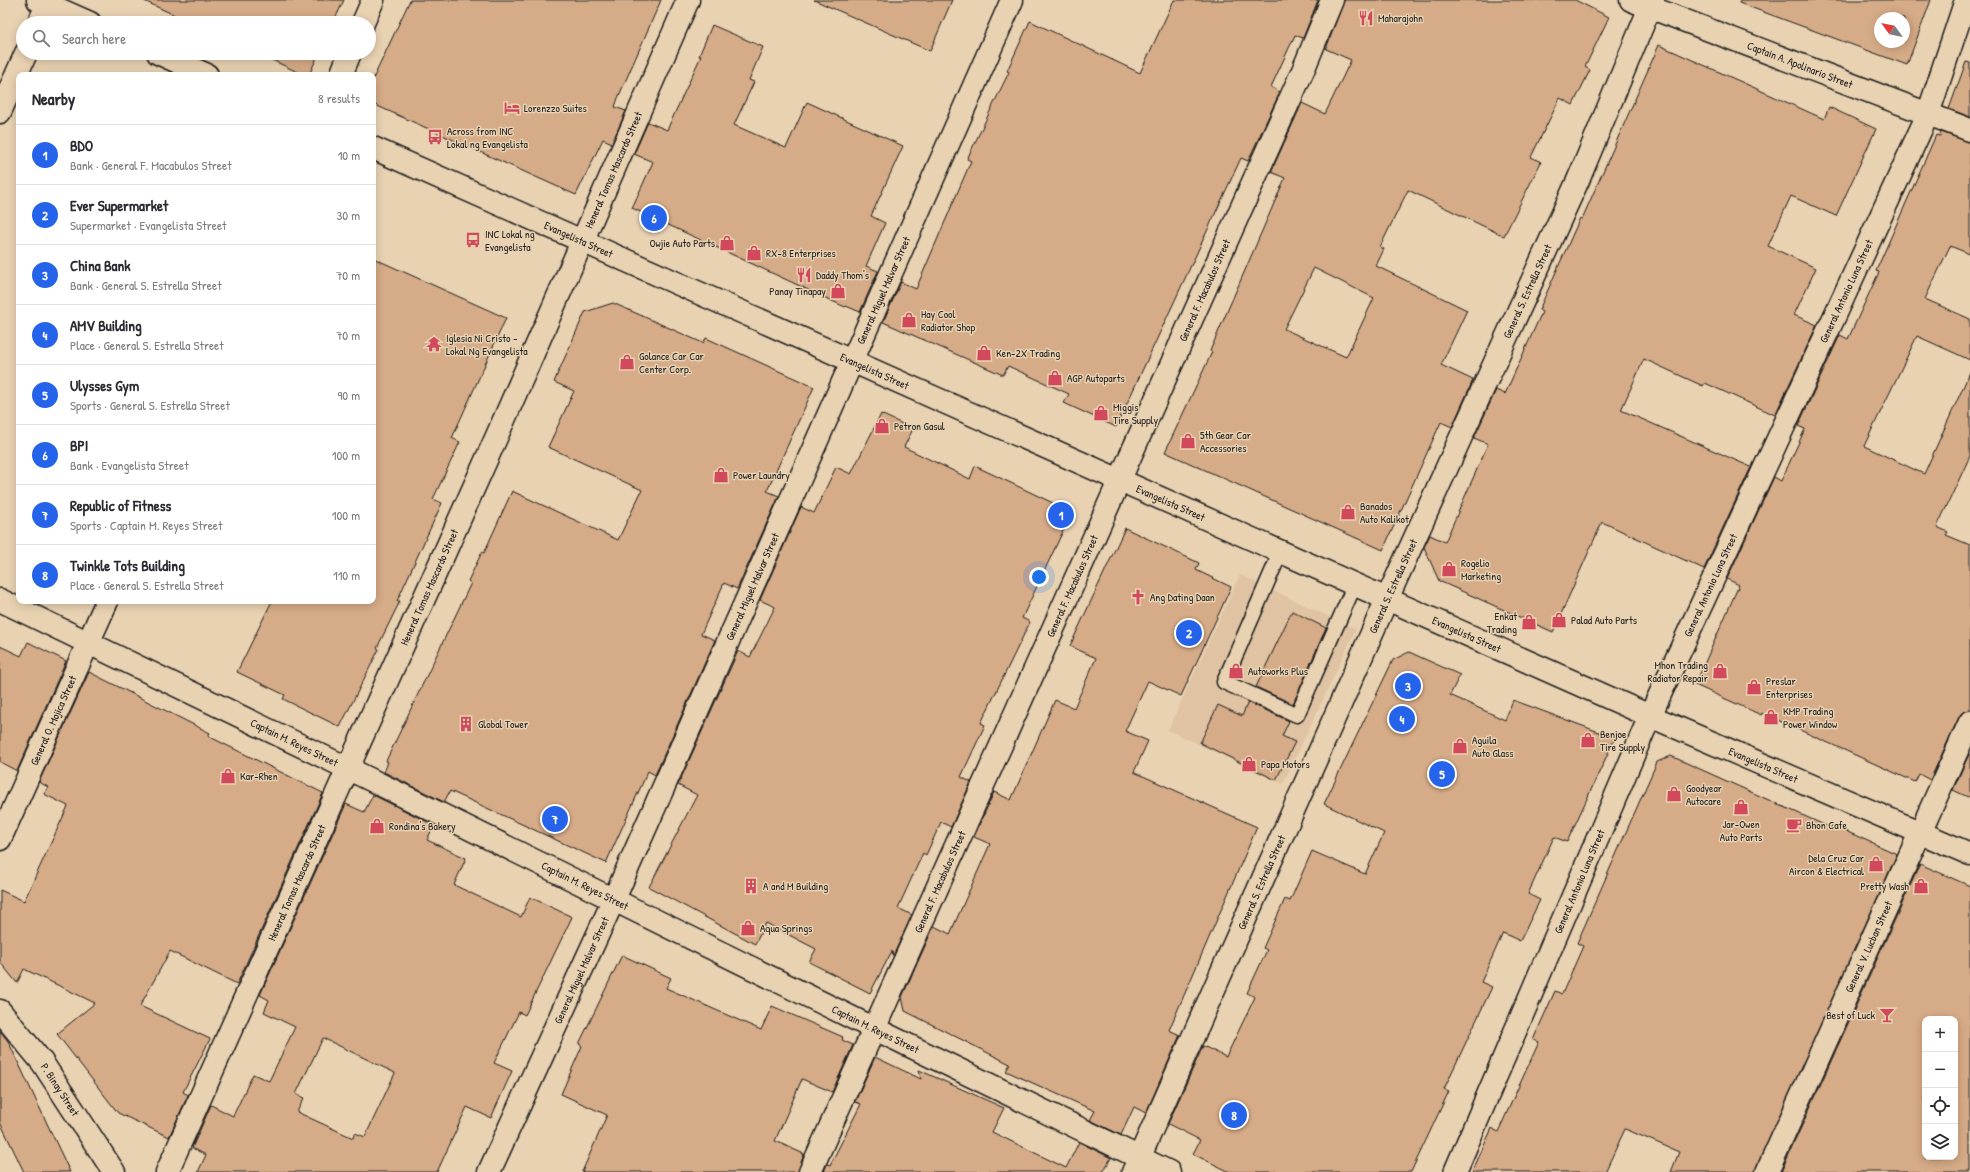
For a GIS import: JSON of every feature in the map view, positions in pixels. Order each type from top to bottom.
[{"type":"street","points":[[366,16],[373,0]]},
{"type":"street","name":"Heneral Tomas Mascardo Street","points":[[167,1172],[496,438],[581,241],[688,0]]},
{"type":"street","name":"General Miguel Malvar Street","points":[[489,1172],[614,899],[1012,0]]},
{"type":"street","name":"General F. Macabulos Street","points":[[810,1172],[1304,68],[1332,0]]},
{"type":"street","name":"General Antonio Luna Street","points":[[1455,1172],[1650,716],[1928,114],[1966,0]]},
{"type":"street","name":"Captain A. Apolinario Street","points":[[1644,3],[1970,130]]},
{"type":"street","name":"General S. Estrella Street","points":[[1136,1165],[1388,599],[1580,178],[1644,3]]},
{"type":"street","points":[[43,7],[69,16]]},
{"type":"street","points":[[18,72],[23,60]]},
{"type":"street","points":[[174,60],[200,72]]},
{"type":"street","points":[[342,72],[347,60]]},
{"type":"street","points":[[0,112],[16,76]]},
{"type":"street","name":"Evangelista Street","points":[[376,149],[1650,716],[1970,854]]},
{"type":"street","name":"Captain M. Reyes Street","points":[[0,600],[614,899],[875,1029],[1136,1165],[1169,1172]]},
{"type":"street","name":"General O. Mojica Street","points":[[0,839],[106,604]]},
{"type":"street","name":"General V. Lucban Street","points":[[1767,1172],[1970,722]]},
{"type":"street","name":"P. Binay Street","points":[[0,1011],[42,1062],[114,1172]]},
{"type":"lane","points":[[1282,552],[1224,682],[1297,715],[1355,584]]},
{"type":"shaded area","points":[[1240,575],[1356,629],[1283,784],[1168,730]]},
{"type":"building","points":[[142,0],[344,0],[336,16],[177,16]]},
{"type":"building","points":[[410,0],[661,0],[615,107],[626,111],[612,143],[603,139],[576,195],[376,105],[376,73]]},
{"type":"building","points":[[814,0],[952,0],[930,51]]},
{"type":"building","points":[[1174,0],[1318,0],[1303,38],[1295,35],[1271,87],[1280,92],[1248,161],[1241,158],[1116,427],[1064,403],[1069,394],[1008,366],[1003,375],[883,322],[901,282],[916,289],[971,161],[967,159],[1009,72],[1007,71],[1030,21],[1140,73]]},
{"type":"building","points":[[1344,0],[1575,0],[1609,17],[1585,67],[1590,70],[1573,105],[1560,98],[1531,157],[1541,162],[1504,236],[1408,190],[1380,247],[1384,249],[1376,266],[1467,310],[1441,365],[1473,380],[1452,427],[1441,422],[1383,550],[1165,452],[1212,352],[1210,351],[1285,178],[1271,172],[1302,103],[1325,114],[1351,60],[1326,49]],"holes":[[[1314,268],[1374,298],[1346,357],[1284,329]]]},
{"type":"building","points":[[1740,0],[1931,0],[1907,65],[1739,3]]},
{"type":"building","points":[[712,25],[763,47],[749,80],[754,82],[734,125],[786,148],[807,102],[903,146],[871,216],[885,223],[866,266],[878,271],[860,312],[846,306],[845,307],[632,208],[653,162],[634,154],[648,122],[667,130],[701,56],[699,56]]},
{"type":"building","points":[[1659,45],[1824,119],[1829,107],[1876,129],[1836,216],[1791,196],[1768,246],[1816,268],[1794,315],[1817,325],[1775,415],[1705,383],[1703,386],[1644,359],[1621,410],[1751,467],[1704,569],[1602,522],[1553,632],[1439,581],[1424,547],[1430,535],[1445,542],[1488,444],[1474,438],[1496,390],[1505,394],[1542,312],[1539,310],[1580,218],[1582,219]]},
{"type":"building","points":[[272,60],[316,60],[310,72],[298,72]]},
{"type":"building","points":[[1966,62],[1970,63],[1970,117],[1949,109]]},
{"type":"building","points":[[1941,132],[1970,142],[1970,254],[1950,246],[1925,299],[1970,319],[1970,360],[1917,336],[1864,446],[1924,474],[1970,372],[1970,456],[1937,527],[1948,532],[1946,535],[1970,545],[1970,710],[1963,712],[1959,717],[1930,780],[1919,774],[1915,782],[1762,713],[1761,715],[1695,685],[1739,585],[1727,579],[1774,477],[1781,481],[1805,429],[1798,426],[1840,335],[1848,339],[1879,272],[1876,271],[1936,135],[1940,136]]},
{"type":"building","points":[[376,259],[506,318],[452,438],[460,442],[433,499],[442,503],[397,601],[400,601],[377,648],[379,649],[340,727],[283,699],[285,695],[237,672],[271,604],[376,604]]},
{"type":"building","points":[[613,303],[703,343],[706,338],[814,387],[767,491],[779,496],[737,589],[724,583],[701,634],[715,640],[655,775],[648,771],[606,863],[450,791],[444,802],[384,772],[388,762],[386,761],[471,583],[468,581],[482,552],[484,553],[512,491],[618,540],[642,490],[548,447],[574,391],[554,382],[585,312]]},
{"type":"building","points":[[881,414],[913,429],[904,447],[970,479],[975,466],[1072,512],[1022,618],[1030,622],[981,723],[985,725],[961,777],[971,782],[951,827],[941,822],[926,855],[923,853],[898,908],[912,915],[893,956],[892,951],[870,993],[809,962],[816,949],[766,923],[755,944],[649,887],[697,795],[678,785],[738,651],[750,657],[775,607],[760,600],[801,507],[814,513],[836,467],[851,474]]},
{"type":"building","points":[[1125,528],[1199,563],[1196,570],[1231,587],[1181,696],[1148,681],[1125,731],[1148,741],[1134,772],[1257,827],[1169,1030],[1180,1035],[1146,1113],[1134,1107],[1121,1135],[1090,1120],[1095,1111],[1006,1071],[1010,1064],[905,1011],[902,997],[934,926],[950,934],[990,844],[974,837],[994,792],[1011,800],[1055,700],[1074,708],[1096,658],[1070,646]]},
{"type":"building","points":[[1292,611],[1326,628],[1293,704],[1256,687]]},
{"type":"building","points":[[28,642],[66,661],[17,771],[0,762],[0,646],[21,656]]},
{"type":"building","points":[[1409,652],[1460,675],[1450,695],[1505,720],[1513,700],[1615,738],[1567,842],[1554,837],[1528,894],[1540,900],[1520,941],[1503,933],[1481,982],[1492,987],[1444,1089],[1449,1091],[1411,1172],[1230,1172],[1193,1154],[1200,1140],[1168,1124],[1203,1046],[1226,1057],[1255,997],[1247,993],[1267,950],[1263,948],[1285,899],[1290,901],[1312,851],[1365,874],[1384,833],[1324,804],[1393,660]]},
{"type":"building","points":[[89,672],[210,733],[208,736],[323,793],[237,984],[170,951],[140,1006],[210,1039],[183,1092],[188,1095],[169,1137],[118,1113],[57,1034],[95,1003],[24,969],[17,983],[0,962],[0,890],[24,901],[68,806],[44,794],[48,787],[39,782]]},
{"type":"building","points":[[1248,702],[1289,721],[1282,736],[1295,742],[1276,780],[1200,743],[1218,705],[1242,716]]},
{"type":"building","points":[[1970,752],[1970,798],[1953,790]]},
{"type":"building","points":[[1671,756],[1831,828],[1832,825],[1897,854],[1755,1172],[1671,1172],[1679,1152],[1625,1129],[1605,1172],[1472,1172],[1492,1128],[1498,1132],[1539,1042],[1533,1040],[1555,991],[1562,994],[1583,946],[1577,943],[1657,762]]},
{"type":"building","points":[[373,795],[434,825],[427,840],[466,858],[454,885],[521,917],[530,897],[572,917],[525,1015],[519,1012],[494,1063],[512,1071],[491,1118],[467,1107],[437,1172],[198,1172],[206,1155],[192,1148],[211,1105],[233,1116],[253,1074],[269,1081],[295,1027],[264,1012],[269,1000],[260,995],[346,804],[364,812]],"holes":[[[323,1038],[395,1073],[365,1137],[355,1133],[353,1138],[297,1112],[304,1098],[296,1094]]]},
{"type":"building","points":[[1920,864],[1970,886],[1970,1172],[1781,1172]]},
{"type":"building","points":[[622,955],[671,978],[666,988],[761,1030],[772,1006],[843,1037],[842,1040],[853,1045],[832,1092],[802,1079],[775,1141],[804,1154],[798,1172],[582,1172],[607,1115],[561,1094],[582,1046],[579,1044]]},
{"type":"building","points":[[0,1031],[8,1041],[70,1172],[24,1172],[0,1122]]},
{"type":"building","points":[[875,1057],[921,1079],[919,1070],[1004,1108],[992,1132],[1066,1168],[1079,1142],[1111,1158],[1103,1172],[824,1172],[827,1164],[830,1165],[861,1104],[855,1102]]},
{"type":"place","name":"Maharajohn","points":[[1366,18]]},
{"type":"place","name":"Lorenzzo Suites","points":[[512,108]]},
{"type":"place","name":"Across from INC Lokal ng Evangelista","points":[[435,137]]},
{"type":"place","name":"BPI","points":[[654,218]]},
{"type":"place","name":"INC Lokal ng Evangelista","points":[[473,240]]},
{"type":"place","name":"Owjie Auto Parts","points":[[727,243]]},
{"type":"place","name":"RX-8 Enterprises","points":[[754,253]]},
{"type":"place","name":"Daddy Thom's","points":[[804,275]]},
{"type":"place","name":"Panay Tinapay","points":[[838,291]]},
{"type":"place","name":"Hay Cool Radiator Shop","points":[[909,320]]},
{"type":"place","name":"Iglesia Ni Cristo - Lokal Ng Evangelista","points":[[434,344]]},
{"type":"place","name":"Ken-2X Trading","points":[[984,353]]},
{"type":"place","name":"Golance Car Car Center Corp.","points":[[627,362]]},
{"type":"place","name":"AGP Autoparts","points":[[1055,378]]},
{"type":"place","name":"Miggis Tire Supply","points":[[1101,413]]},
{"type":"place","name":"Petron Gasul","points":[[882,426]]},
{"type":"place","name":"5th Gear Car Accessories","points":[[1188,441]]},
{"type":"place","name":"Power Laundry","points":[[721,475]]},
{"type":"place","name":"Banados Auto Kalikot","points":[[1348,512]]},
{"type":"place","name":"BDO","points":[[1061,515]]},
{"type":"place","name":"Rogelio Marketing","points":[[1449,569]]},
{"type":"place","name":"Ang Dating Daan","points":[[1138,597]]},
{"type":"place","name":"Palad Auto Parts","points":[[1559,620]]},
{"type":"place","name":"Enkat Trading","points":[[1529,622]]},
{"type":"place","name":"Ever Supermarket","points":[[1189,633]]},
{"type":"place","name":"Autoworks Plus","points":[[1236,671]]},
{"type":"place","name":"Mhon Trading Radiator Repair","points":[[1720,671]]},
{"type":"place","name":"China Bank","points":[[1408,686]]},
{"type":"place","name":"Preslar Enterprises","points":[[1754,687]]},
{"type":"place","name":"KMP Trading Power Window","points":[[1771,717]]},
{"type":"place","name":"AMV Building","points":[[1402,719]]},
{"type":"place","name":"Global Tower","points":[[466,724]]},
{"type":"place","name":"Benjoe Tire Supply","points":[[1588,740]]},
{"type":"place","name":"Aguila Auto Glass","points":[[1460,746]]},
{"type":"place","name":"Papa Motors","points":[[1249,764]]},
{"type":"place","name":"Ulysses Gym","points":[[1442,774]]},
{"type":"place","name":"Kar-Rhen","points":[[228,776]]},
{"type":"place","name":"Goodyear Autocare","points":[[1674,794]]},
{"type":"place","name":"Jar-Owen Auto Parts","points":[[1741,807]]},
{"type":"place","name":"Republic of Fitness","points":[[555,819]]},
{"type":"place","name":"Bhon Cafe","points":[[1794,825]]},
{"type":"place","name":"Rondina's Bakery","points":[[377,826]]},
{"type":"place","name":"Dela Cruz Car Aircon & Electrical","points":[[1876,864]]},
{"type":"place","name":"A and M Building","points":[[751,886]]},
{"type":"place","name":"Pretty Wash","points":[[1921,886]]},
{"type":"place","name":"Aqua Springs","points":[[748,928]]},
{"type":"place","name":"Best of Luck","points":[[1887,1015]]},
{"type":"place","name":"Twinkle Tots Building","points":[[1234,1115]]}]
